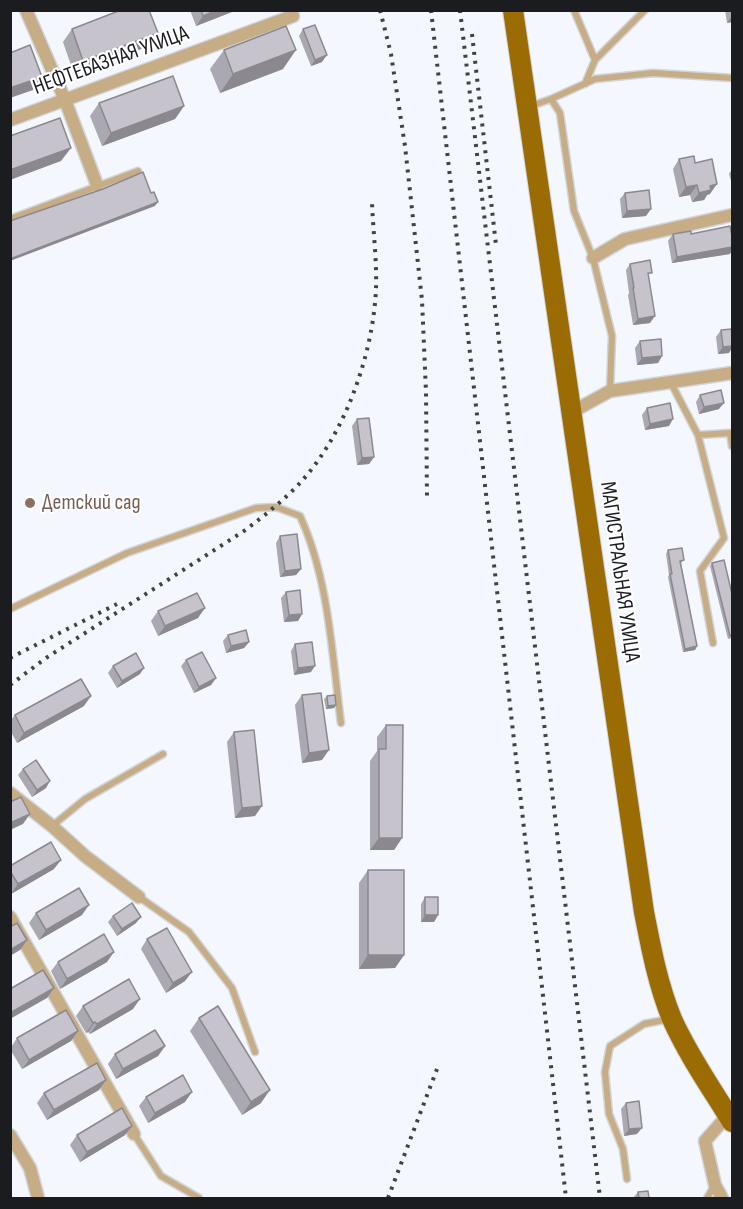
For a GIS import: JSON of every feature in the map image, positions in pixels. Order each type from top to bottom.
[{"type":"main road","name":"МАГИСТРАЛЬНАЯ УЛИЦА","points":[[513,10],[644,912],[658,975],[672,1018],[730,1119]]},
{"type":"street","points":[[26,10],[65,100],[97,185]]},
{"type":"street","name":"НЕФТЕБАЗНАЯ УЛИЦА","points":[[10,120],[293,16]]},
{"type":"street","points":[[593,258],[625,240],[732,215]]},
{"type":"street","points":[[572,412],[610,391],[732,373]]},
{"type":"street","points":[[10,793],[85,856],[139,897]]},
{"type":"street","points":[[10,917],[134,1134]]},
{"type":"street","points":[[722,1198],[715,1185],[705,1141],[730,1119]]},
{"type":"street","points":[[10,1135],[30,1168],[38,1198]]},
{"type":"lane","points":[[574,10],[595,60]]},
{"type":"lane","points":[[585,84],[595,60],[645,10]]},
{"type":"lane","points":[[528,107],[552,99],[595,79],[653,73],[732,78]]},
{"type":"lane","points":[[552,99],[560,113],[574,211],[593,258],[612,336],[610,391]]},
{"type":"lane","points":[[10,219],[138,171]]},
{"type":"lane","points":[[671,382],[698,435],[724,538],[700,571],[713,643]]},
{"type":"lane","points":[[698,435],[730,433],[732,446]]},
{"type":"lane","points":[[10,609],[127,553],[256,508],[276,507],[300,516],[308,534],[321,578],[341,723]]},
{"type":"lane","points":[[52,826],[85,799],[163,754]]},
{"type":"lane","points":[[139,897],[189,932],[232,988],[255,1052]]},
{"type":"lane","points":[[627,1179],[622,1149],[609,1114],[605,1072],[610,1046],[644,1024],[672,1018]]},
{"type":"lane","points":[[134,1134],[161,1176],[199,1198]]},
{"type":"lane","points":[[707,1198],[715,1185]]},
{"type":"building","points":[[121,10],[149,10],[158,33],[83,61],[72,29]]},
{"type":"building","points":[[201,10],[217,10],[203,16]]},
{"type":"building","points":[[315,25],[327,55],[315,60],[303,29]]},
{"type":"building","points":[[286,26],[296,50],[233,74],[224,50]]},
{"type":"building","points":[[30,45],[42,77],[10,88],[10,53]]},
{"type":"building","points":[[173,76],[184,106],[111,133],[99,103]]},
{"type":"building","points":[[60,118],[71,148],[10,170],[10,136]]},
{"type":"building","points":[[694,156],[695,163],[712,159],[717,184],[710,186],[711,190],[699,193],[697,185],[686,187],[679,159]]},
{"type":"building","points":[[143,172],[151,193],[154,192],[158,202],[10,259],[10,221],[103,189]]},
{"type":"building","points":[[649,190],[651,209],[627,211],[625,193]]},
{"type":"building","points":[[730,226],[732,247],[677,257],[673,234],[691,231],[691,234]]},
{"type":"building","points":[[650,260],[652,273],[648,273],[655,316],[638,319],[630,264]]},
{"type":"building","points":[[732,329],[732,346],[723,347],[721,330]]},
{"type":"building","points":[[661,339],[662,356],[642,358],[640,341]]},
{"type":"building","points":[[721,390],[724,403],[704,407],[700,395]]},
{"type":"building","points":[[670,403],[673,419],[650,424],[647,408]]},
{"type":"building","points":[[369,418],[374,457],[362,458],[357,419]]},
{"type":"building","points":[[297,534],[301,569],[285,571],[280,536]]},
{"type":"building","points":[[682,548],[684,560],[680,561],[697,646],[685,649],[670,574],[672,574],[668,550]]},
{"type":"building","points":[[724,560],[732,594],[732,635],[730,636],[712,563]]},
{"type":"building","points":[[300,590],[302,614],[289,615],[286,592]]},
{"type":"building","points":[[197,593],[205,608],[165,626],[158,611]]},
{"type":"building","points":[[246,630],[249,642],[231,646],[228,635]]},
{"type":"building","points":[[312,642],[315,666],[298,668],[295,644]]},
{"type":"building","points":[[202,652],[216,678],[199,687],[186,660]]},
{"type":"building","points":[[136,653],[144,668],[122,681],[113,666]]},
{"type":"building","points":[[81,679],[91,696],[24,733],[15,715]]},
{"type":"building","points":[[321,693],[329,750],[309,753],[302,695]]},
{"type":"building","points":[[335,695],[336,705],[328,706],[327,696]]},
{"type":"building","points":[[386,725],[403,725],[402,838],[379,838],[379,749],[386,749]]},
{"type":"building","points":[[254,730],[262,806],[242,808],[234,732]]},
{"type":"building","points":[[36,760],[50,781],[37,790],[23,769]]},
{"type":"building","points":[[21,797],[30,814],[10,823],[10,802]]},
{"type":"building","points":[[51,842],[61,860],[18,884],[10,871],[10,866]]},
{"type":"building","points":[[368,870],[404,870],[404,955],[368,955]]},
{"type":"building","points":[[79,888],[89,905],[46,930],[36,913]]},
{"type":"building","points":[[425,897],[438,897],[438,915],[425,915]]},
{"type":"building","points":[[132,903],[141,917],[122,929],[113,916]]},
{"type":"building","points":[[17,923],[27,940],[10,950],[10,927]]},
{"type":"building","points":[[167,928],[192,972],[173,983],[147,939]]},
{"type":"building","points":[[104,934],[114,952],[67,979],[58,962]]},
{"type":"building","points":[[43,970],[54,988],[10,1013],[10,989]]},
{"type":"building","points":[[129,979],[140,999],[97,1024],[93,1023],[83,1006]]},
{"type":"building","points":[[218,1006],[270,1090],[251,1102],[199,1018]]},
{"type":"building","points":[[66,1010],[78,1031],[29,1060],[17,1038]]},
{"type":"building","points":[[155,1030],[165,1046],[123,1069],[115,1054]]},
{"type":"building","points":[[97,1063],[106,1080],[54,1110],[44,1093]]},
{"type":"building","points":[[183,1075],[192,1092],[155,1113],[146,1097]]},
{"type":"building","points":[[639,1101],[642,1128],[629,1129],[626,1103]]},
{"type":"building","points":[[122,1108],[132,1126],[87,1152],[77,1135]]},
{"type":"building","points":[[648,1191],[649,1198],[639,1198],[638,1192]]},
{"type":"railway","points":[[380,10],[391,54],[405,146],[422,300],[427,498]]},
{"type":"railway","points":[[431,10],[566,1198]]},
{"type":"railway","points":[[460,10],[600,1198]]},
{"type":"railway","points":[[472,34],[496,245]]},
{"type":"railway","points":[[10,685],[46,658],[244,531],[287,496],[316,463],[343,417],[354,392],[369,340],[376,289],[372,202]]},
{"type":"railway","points":[[10,658],[117,604]]},
{"type":"railway","points":[[388,1198],[437,1069]]},
{"type":"place","name":"Детский сад","points":[[30,503]]}]
